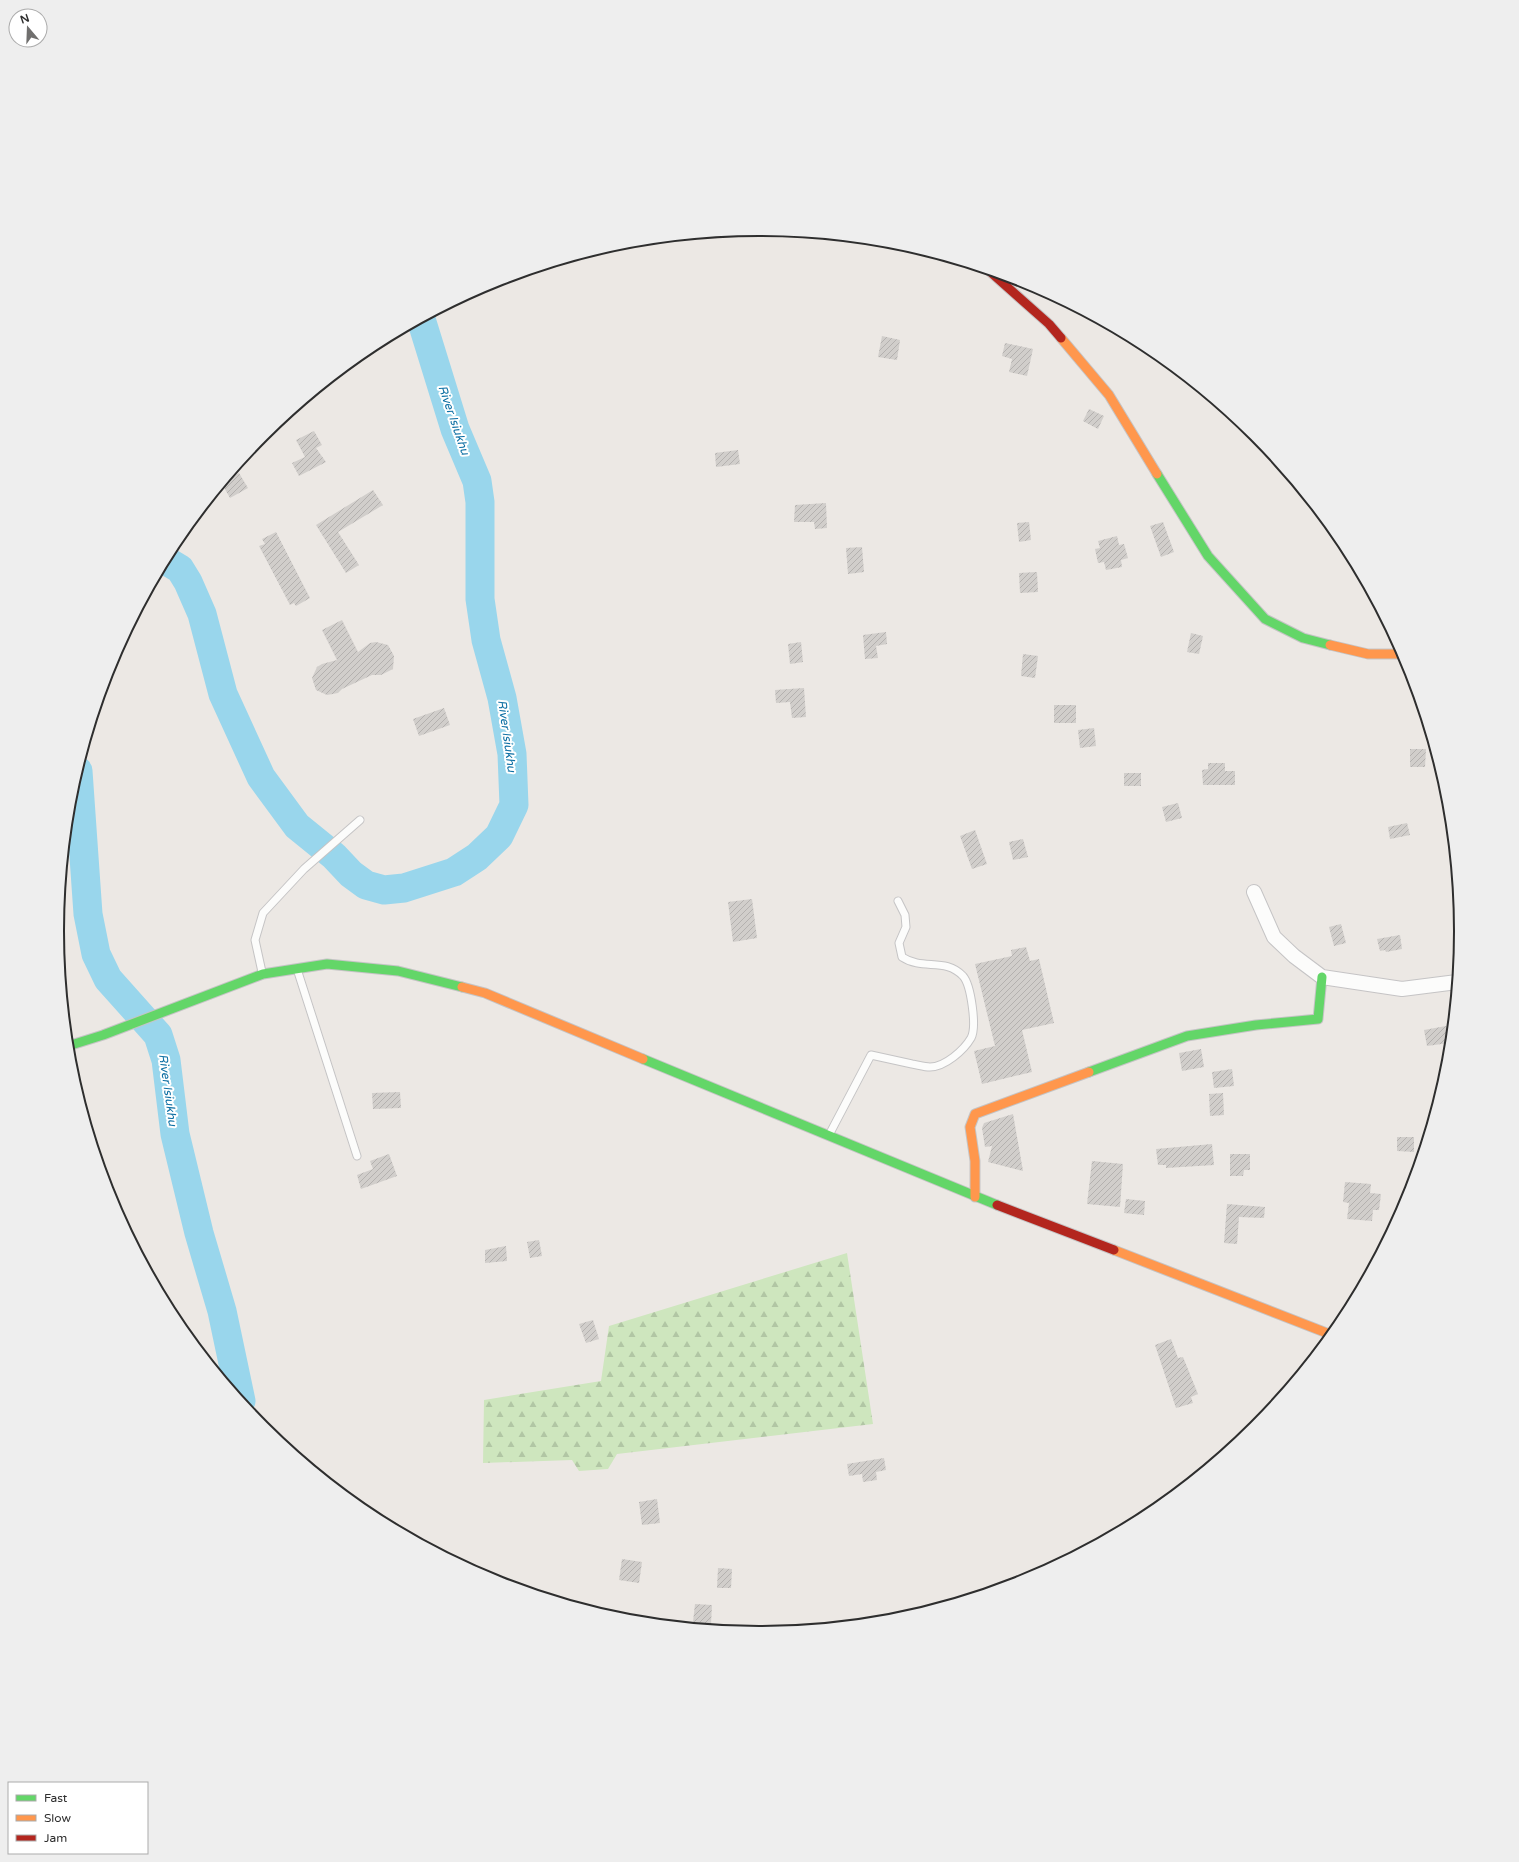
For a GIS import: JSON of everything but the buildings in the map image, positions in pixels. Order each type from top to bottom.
[{"type":"main road","points":[[996,277],[1049,324],[1109,395],[1208,556],[1266,619],[1303,638],[1368,654],[1397,654]]},
{"type":"main road","points":[[73,1044],[103,1035],[263,974],[297,967],[327,964],[398,971],[485,993],[975,1197],[1326,1333]]},
{"type":"main road","points":[[975,1197],[975,1162],[970,1127],[975,1114],[1187,1036],[1318,1019],[1322,977]]},
{"type":"street","points":[[1254,892],[1274,937],[1294,956],[1322,977],[1402,989],[1453,982]]},
{"type":"lane","points":[[263,974],[255,940],[263,913],[304,869],[360,820]]},
{"type":"lane","points":[[829,1135],[871,1055],[930,1067],[943,1064],[960,1050],[972,1037],[974,1017],[972,1003],[964,977],[950,966],[910,963],[902,958],[899,943],[906,927],[905,915],[898,901]]},
{"type":"lane","points":[[297,967],[357,1156]]},
{"type":"green space","points":[[847,1253],[873,1424],[617,1454],[608,1469],[579,1471],[572,1460],[483,1463],[484,1400],[601,1381],[609,1326]]},
{"type":"waterway","name":"River Isiukhu","points":[[170,563],[180,569],[188,582],[202,614],[223,694],[261,777],[297,826],[334,856],[351,874],[366,885],[384,890],[404,888],[454,872],[477,857],[499,836],[514,805],[512,754],[502,698],[486,640],[480,599],[480,502],[477,481],[455,429],[422,323]]},
{"type":"waterway","name":"River Isiukhu","points":[[79,787],[88,914],[96,954],[108,979],[158,1035],[166,1060],[175,1134],[199,1233],[222,1311],[239,1392]]},
{"type":"traffic: fast","points":[[1157,474],[1208,556],[1265,619],[1303,638],[1330,645]]},
{"type":"traffic: fast","points":[[73,1044],[103,1035],[263,974],[327,964],[398,971],[462,987]]},
{"type":"traffic: fast","points":[[1089,1072],[1187,1036],[1256,1025],[1318,1019],[1322,977]]},
{"type":"traffic: fast","points":[[643,1059],[997,1205]]},
{"type":"traffic: slow","points":[[1061,338],[1109,395],[1157,474]]},
{"type":"traffic: slow","points":[[1330,645],[1368,654],[1397,654]]},
{"type":"traffic: slow","points":[[462,987],[485,993],[643,1059]]},
{"type":"traffic: slow","points":[[975,1197],[975,1161],[970,1127],[975,1114],[1089,1072]]},
{"type":"traffic: slow","points":[[1114,1250],[1326,1333]]},
{"type":"traffic: jam","points":[[996,277],[1049,324],[1061,338]]},
{"type":"traffic: jam","points":[[997,1205],[1114,1250]]}]
